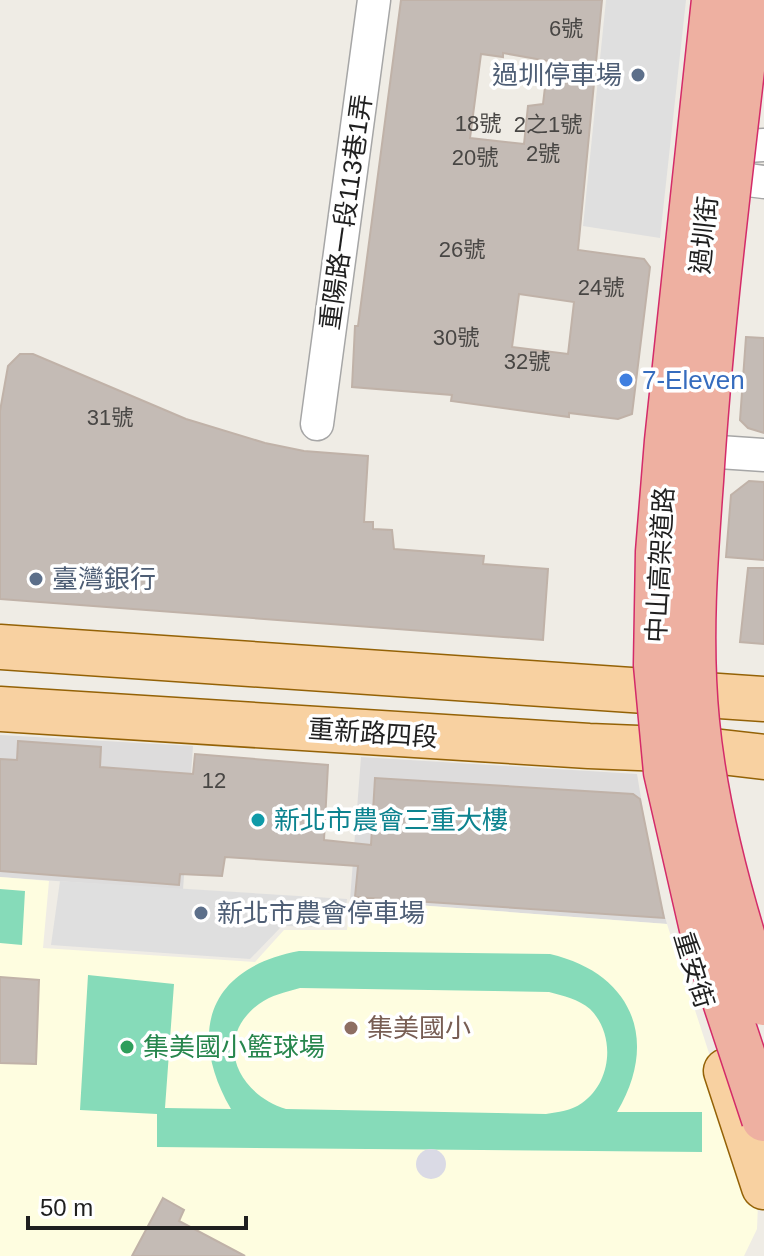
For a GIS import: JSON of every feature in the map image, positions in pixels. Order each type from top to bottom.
[{"type":"highway","name":"中山高架道路","points":[[714,0],[665,457],[658,552],[657,679],[666,772],[704,938],[764,1119]]},
{"type":"highway","name":"中山高架道路","points":[[750,0],[709,366],[695,562],[693,675],[697,725],[712,811],[764,1003]]},
{"type":"main road","name":"過圳街","points":[[649,748],[648,691],[656,498],[678,470],[730,0]]},
{"type":"main road","points":[[678,470],[703,504],[698,654],[713,751],[764,938]]},
{"type":"main road","points":[[0,647],[764,699]]},
{"type":"main road","name":"重新路四段","points":[[0,709],[713,751],[764,757]]},
{"type":"main road","name":"重安街","points":[[649,748],[652,799],[680,925],[764,1187]]},
{"type":"street","name":"重陽路一段113巷1弄","points":[[317,424],[374,0]]},
{"type":"street","points":[[713,148],[764,145]]},
{"type":"street","points":[[713,148],[748,180],[764,182]]},
{"type":"street","points":[[719,452],[764,455]]},
{"type":"shaded area","name":"過圳停車場","points":[[606,0],[686,0],[660,238],[583,226]]},
{"type":"shaded area","points":[[0,735],[193,746],[183,890],[0,877]]},
{"type":"shaded area","points":[[361,757],[637,774],[655,881],[667,924],[350,900]]},
{"type":"shaded area","name":"集美國小","points":[[0,877],[49,881],[43,948],[255,962],[284,930],[347,930],[350,900],[667,924],[758,1204],[757,1229],[744,1256],[0,1256]]},
{"type":"shaded area","name":"新北市農會停車場","points":[[60,881],[347,899],[344,927],[282,926],[250,959],[51,945]]},
{"type":"shaded area","points":[[431,1149],[442,1153],[446,1164],[442,1175],[431,1179],[420,1175],[416,1164],[420,1153]]},
{"type":"green space","points":[[0,889],[25,891],[22,945],[0,943]]},
{"type":"green space","points":[[299,951],[550,954],[578,963],[619,993],[630,1013],[636,1035],[636,1060],[630,1085],[617,1112],[702,1112],[702,1152],[157,1147],[157,1114],[80,1110],[88,975],[174,984],[165,1108],[231,1109],[210,1055],[209,1030],[214,1008],[226,988],[244,972],[268,960]],"holes":[[[300,988],[549,992],[576,1000],[590,1009],[604,1032],[607,1045],[605,1071],[600,1083],[582,1103],[564,1111],[546,1114],[286,1109],[254,1091],[236,1064],[236,1033],[245,1018],[264,1001]]]},
{"type":"building","points":[[401,0],[602,0],[578,250],[644,259],[650,267],[632,414],[618,419],[569,413],[569,417],[451,401],[452,395],[352,387],[355,326],[358,326]],"holes":[[[503,53],[548,61],[543,104],[528,106],[524,144],[470,138],[481,54],[503,57]],[[519,294],[574,302],[568,354],[512,347]]]},
{"type":"building","points":[[746,337],[764,338],[764,433],[748,428],[740,420]]},
{"type":"building","points":[[20,354],[33,354],[186,419],[265,443],[304,451],[368,456],[364,522],[373,522],[373,529],[392,530],[394,549],[484,556],[483,564],[548,569],[543,640],[0,599],[0,411],[8,366]]},
{"type":"building","points":[[749,481],[764,482],[764,560],[726,557],[731,495]]},
{"type":"building","points":[[748,568],[764,568],[764,644],[740,642]]},
{"type":"building","points":[[18,741],[101,747],[100,767],[193,774],[195,754],[328,765],[324,840],[371,845],[375,778],[633,794],[640,799],[664,918],[355,897],[358,866],[225,857],[222,876],[180,874],[179,885],[0,871],[0,759],[17,760]]},
{"type":"building","points":[[0,977],[39,980],[36,1064],[0,1063]]},
{"type":"building","points":[[163,1198],[184,1210],[179,1221],[245,1256],[132,1256]]},
{"type":"place","name":"過圳停車場","points":[[638,75]]},
{"type":"place","name":"7-Eleven","points":[[626,380]]},
{"type":"place","name":"臺灣銀行","points":[[36,579]]},
{"type":"place","name":"新北市農會三重大樓","points":[[258,820]]},
{"type":"place","name":"新北市農會停車場","points":[[201,913]]},
{"type":"place","name":"集美國小","points":[[351,1028]]},
{"type":"place","name":"集美國小籃球場","points":[[127,1047]]}]
